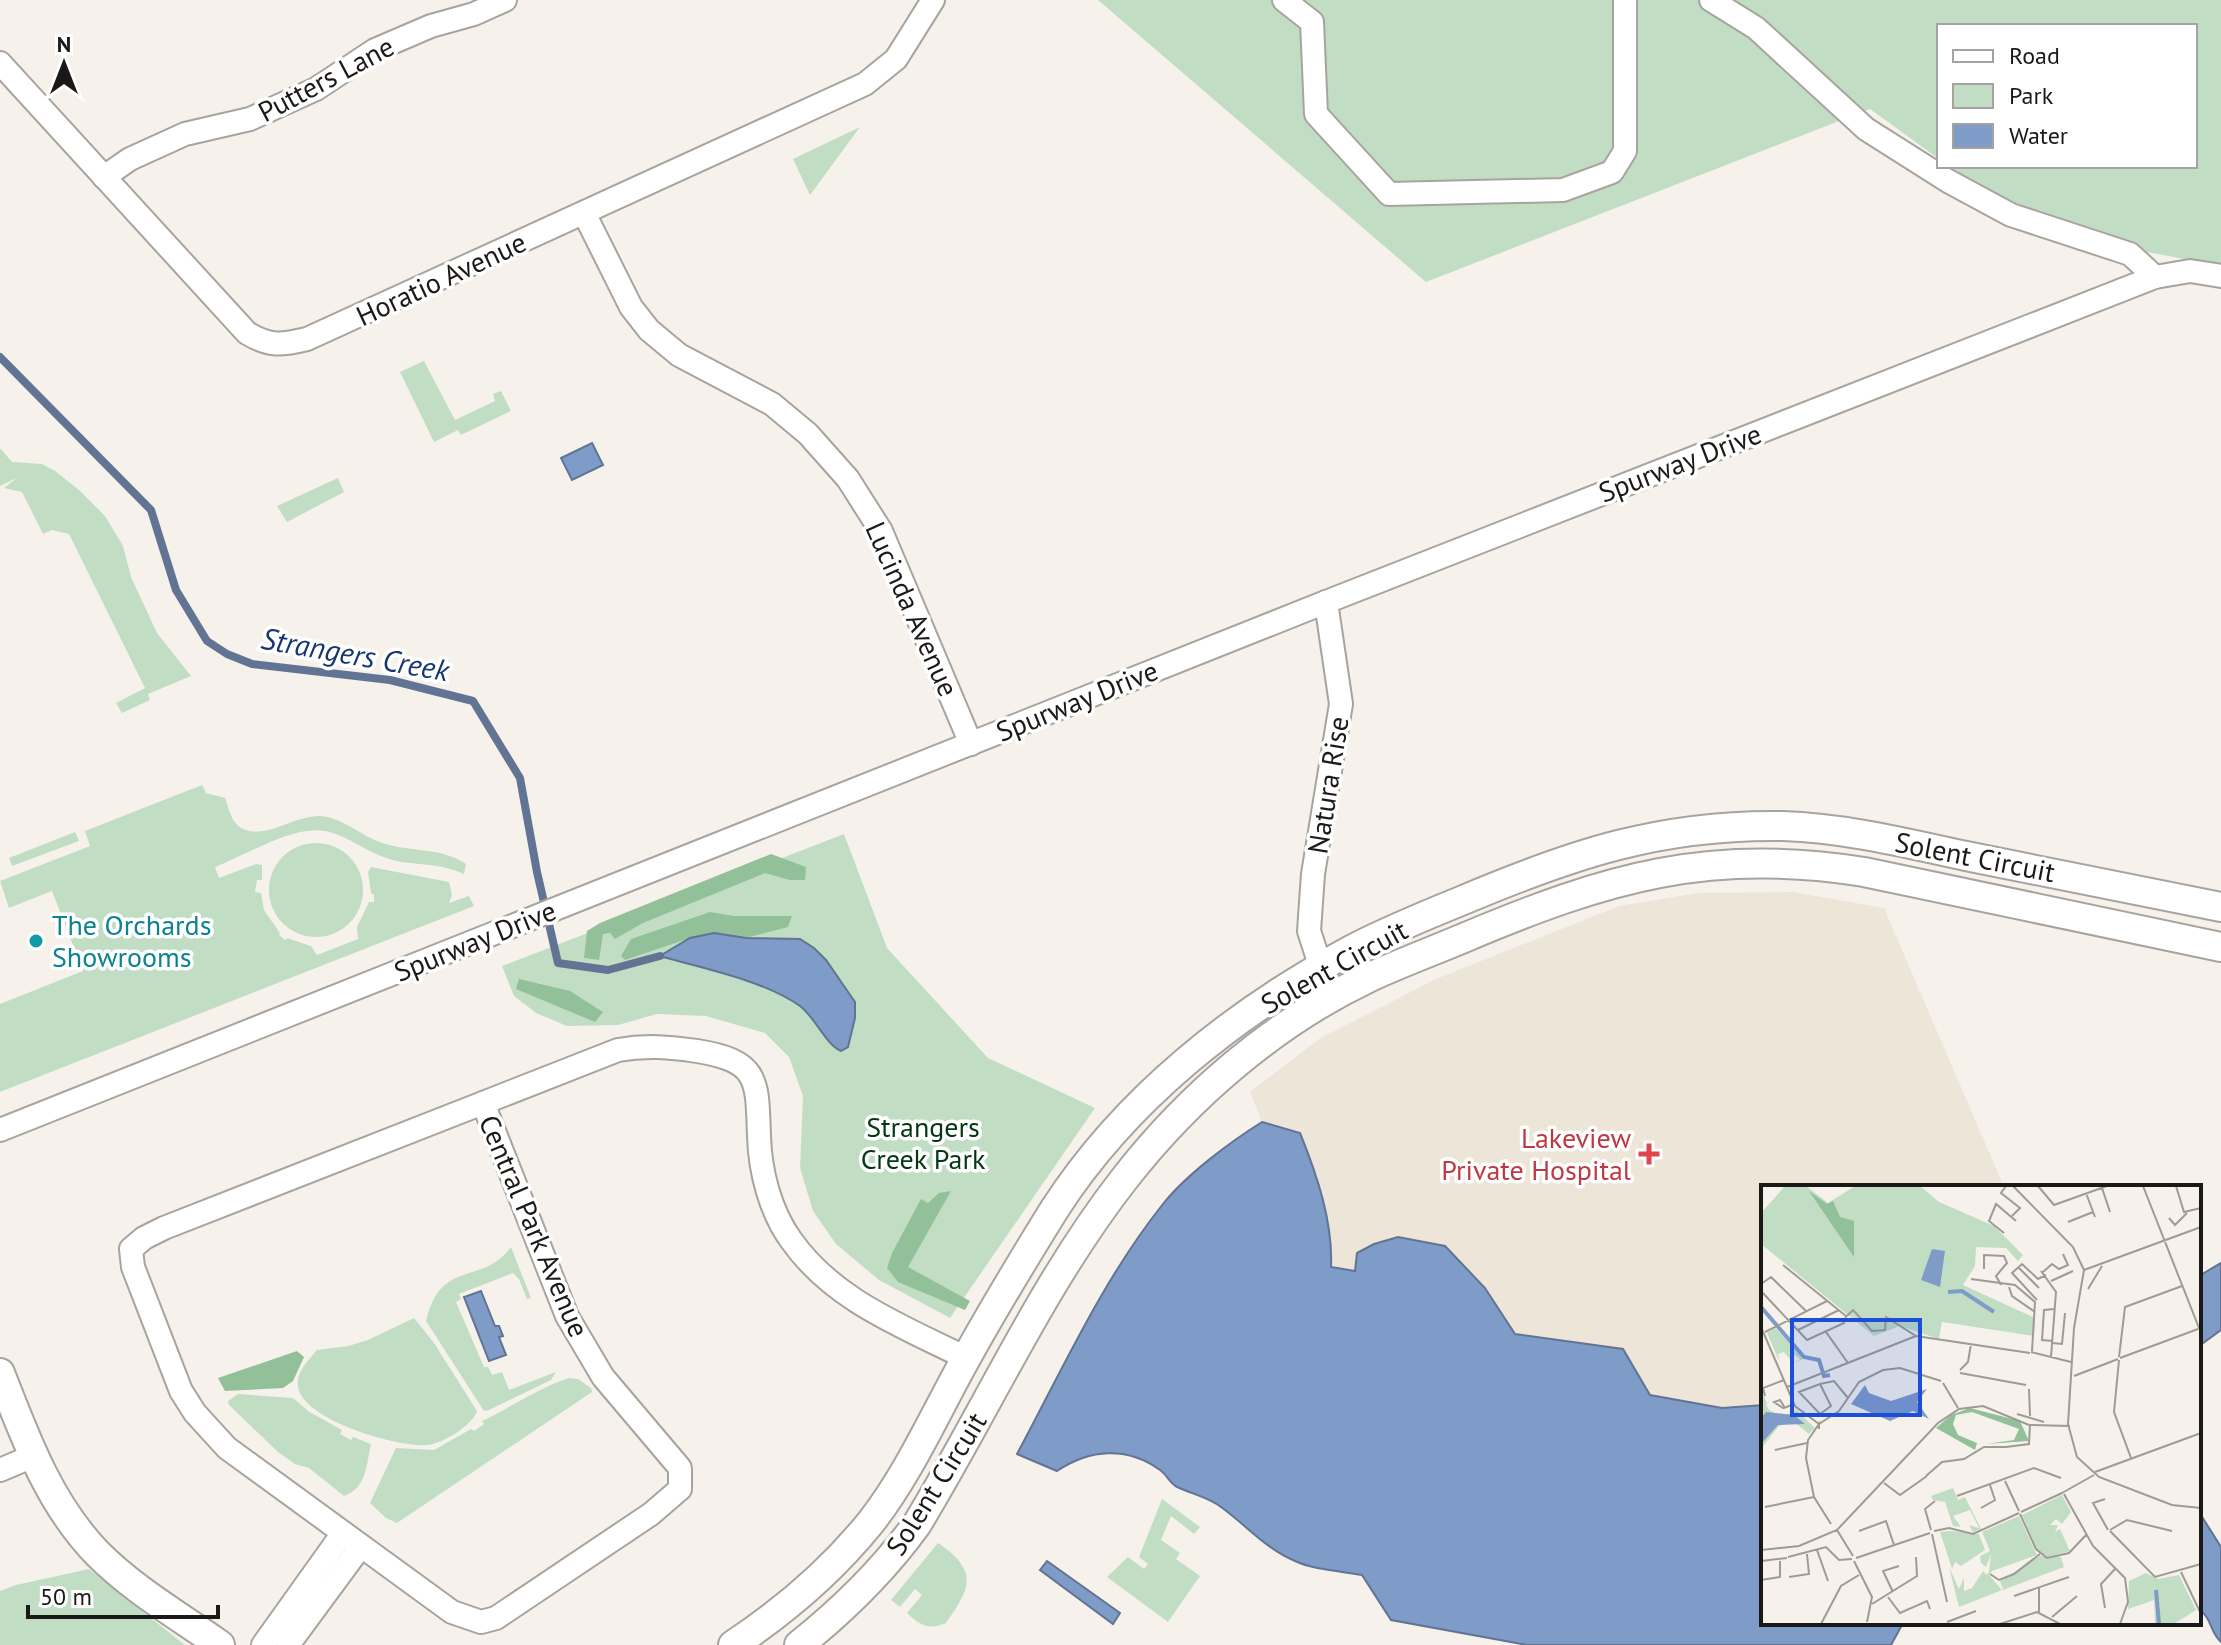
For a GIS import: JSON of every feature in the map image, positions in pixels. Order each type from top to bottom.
[{"type":"street","name":"Putters Lane","points":[[104,177],[130,159],[185,134],[250,119],[316,89],[375,50],[505,0]]},
{"type":"street","name":"Horatio Avenue","points":[[0,63],[247,333],[264,343],[286,345],[307,339],[865,84],[896,59],[933,0]]},
{"type":"street","points":[[1284,0],[1312,22],[1316,114],[1389,194],[1563,190],[1612,172],[1625,151],[1625,0]]},
{"type":"street","points":[[1711,0],[1756,28],[1866,129],[1948,181],[2011,215],[2130,254],[2155,277]]},
{"type":"street","name":"Lucinda Avenue","points":[[584,213],[631,307],[649,330],[679,355],[772,404],[808,434],[848,479],[881,531],[971,744]]},
{"type":"street","name":"Spurway Drive","points":[[0,1130],[1326,602],[2155,277],[2190,271],[2221,276]]},
{"type":"street","name":"Natura Rise","points":[[1321,968],[1309,931],[1313,874],[1341,704],[1326,602]]},
{"type":"street","name":"Solent Circuit","points":[[733,1645],[824,1572],[870,1523],[909,1464],[966,1358],[1059,1203],[1115,1130],[1166,1080],[1288,988],[1391,931],[1569,858],[1620,842],[1717,827],[1790,826],[1866,835],[2221,907]]},
{"type":"street","name":"Solent Circuit","points":[[799,1645],[862,1591],[891,1560],[917,1524],[1066,1259],[1145,1153],[1241,1060],[1314,1008],[1367,979],[1524,912],[1610,883],[1660,871],[1756,862],[1817,865],[1864,872],[2221,947]]},
{"type":"street","points":[[483,1103],[618,1050],[638,1046],[664,1046],[716,1054],[736,1061],[748,1073],[756,1088],[767,1190],[788,1237],[808,1264],[832,1287],[858,1303],[966,1358]]},
{"type":"street","name":"Central Park Avenue","points":[[483,1103],[567,1316],[603,1377],[680,1468],[680,1489],[651,1514],[509,1610],[481,1622],[452,1612],[352,1539],[227,1448],[195,1413],[181,1391],[133,1267],[131,1249],[164,1228],[483,1103]]},
{"type":"street","points":[[0,1373],[33,1456],[73,1523],[97,1553],[125,1578],[220,1645]]},
{"type":"street","points":[[0,1470],[33,1456]]},
{"type":"street","points":[[263,1645],[352,1539]]},
{"type":"street","points":[[288,1645],[352,1539]]},
{"type":"shaded area","name":"Lakeview Private Hospital","points":[[1793,892],[1884,908],[2003,1185],[1761,1185],[1761,1405],[1722,1408],[1650,1395],[1623,1349],[1515,1334],[1485,1288],[1331,1267],[1332,1250],[1317,1175],[1300,1133],[1262,1122],[1250,1092],[1319,1039],[1436,979],[1619,906],[1698,893]]},
{"type":"green space","points":[[1098,0],[2221,0],[2221,266],[2126,248],[2007,208],[1952,168],[2197,168],[2197,24],[1937,24],[1937,158],[1870,109],[1426,282]]},
{"type":"green space","points":[[860,127],[810,195],[793,159]]},
{"type":"green space","points":[[424,361],[455,420],[495,401],[493,394],[501,391],[511,411],[461,435],[458,430],[434,442],[400,372]]},
{"type":"green space","points":[[0,448],[12,462],[42,464],[55,471],[105,516],[123,546],[131,577],[157,633],[191,676],[148,694],[150,700],[122,713],[116,703],[145,688],[69,534],[52,530],[43,534],[22,492],[4,488],[17,478],[0,486]]},
{"type":"green space","points":[[338,478],[344,492],[287,522],[277,506]]},
{"type":"green space","points":[[202,785],[206,793],[225,798],[235,822],[249,831],[267,830],[303,818],[321,816],[388,845],[445,854],[466,864],[464,874],[443,867],[396,861],[333,833],[312,830],[284,837],[215,867],[219,878],[256,864],[262,865],[262,880],[257,880],[255,892],[261,893],[264,910],[279,935],[285,940],[311,946],[317,955],[358,939],[357,927],[369,902],[374,902],[368,872],[371,867],[449,882],[452,895],[449,903],[469,896],[474,906],[0,1092],[0,1004],[83,971],[52,891],[9,908],[0,881],[90,846],[85,831]]},
{"type":"green space","points":[[75,832],[79,841],[12,866],[9,858]]},
{"type":"green space","name":"Strangers Creek Park","points":[[844,834],[887,948],[988,1058],[1095,1108],[950,1318],[879,1280],[836,1244],[813,1211],[800,1168],[803,1096],[789,1057],[765,1033],[706,1016],[657,1014],[618,1025],[567,1026],[536,1013],[514,996],[502,966]]},
{"type":"green space","points":[[316,843],[334,846],[349,857],[360,872],[363,890],[360,908],[349,923],[334,934],[316,937],[298,934],[283,923],[272,908],[269,890],[272,872],[283,857],[298,846]]},
{"type":"green space","points":[[771,854],[806,867],[805,880],[790,880],[765,873],[643,923],[615,939],[610,933],[603,934],[599,960],[584,958],[587,931],[600,923]]},
{"type":"green space","points":[[710,912],[734,916],[792,916],[788,927],[746,938],[714,933],[625,960],[621,956],[631,939]]},
{"type":"green space","points":[[519,979],[570,991],[603,1012],[595,1022],[516,989]]},
{"type":"green space","points":[[951,1191],[908,1267],[970,1301],[965,1310],[898,1282],[887,1268],[921,1199],[928,1203],[939,1193]]},
{"type":"green space","points":[[511,1247],[531,1298],[527,1299],[519,1279],[513,1273],[459,1294],[461,1299],[456,1302],[484,1367],[488,1367],[492,1375],[502,1372],[509,1390],[556,1372],[551,1380],[484,1411],[426,1321],[433,1301],[442,1288],[452,1280],[500,1259]]},
{"type":"green space","points":[[414,1318],[434,1343],[477,1411],[463,1428],[434,1444],[396,1442],[333,1421],[304,1399],[298,1387],[299,1376],[317,1350],[368,1340]]},
{"type":"green space","points":[[297,1351],[304,1357],[293,1381],[283,1388],[225,1391],[218,1378]]},
{"type":"green space","points":[[569,1378],[578,1379],[592,1392],[397,1523],[386,1518],[370,1503],[396,1448],[434,1450],[471,1429],[474,1431],[484,1424],[482,1421],[536,1392]]},
{"type":"green space","points":[[238,1394],[293,1398],[308,1411],[342,1430],[340,1434],[371,1444],[361,1482],[344,1496],[309,1468],[295,1464],[278,1452],[229,1405],[228,1401]]},
{"type":"green space","points":[[1162,1499],[1200,1527],[1194,1534],[1171,1516],[1161,1540],[1180,1553],[1176,1559],[1200,1576],[1168,1622],[1107,1577],[1128,1557],[1144,1569],[1148,1564],[1139,1557]]},
{"type":"green space","points":[[938,1543],[960,1562],[967,1580],[961,1600],[946,1623],[929,1626],[907,1613],[922,1595],[915,1589],[900,1607],[891,1600]]},
{"type":"green space","points":[[89,1569],[185,1645],[0,1645],[0,1591]]},
{"type":"water","points":[[592,443],[603,465],[572,480],[561,458]]},
{"type":"water","points":[[714,933],[746,938],[800,939],[814,948],[855,1002],[855,1018],[848,1047],[841,1051],[836,1048],[800,1006],[769,989],[660,956],[690,938]]},
{"type":"water","points":[[1262,1122],[1300,1133],[1323,1199],[1331,1267],[1355,1271],[1357,1253],[1398,1237],[1445,1246],[1485,1288],[1515,1334],[1623,1349],[1650,1395],[1722,1408],[1761,1405],[1761,1625],[1902,1625],[1891,1645],[1527,1645],[1391,1620],[1362,1575],[1302,1564],[1285,1556],[1216,1504],[1177,1487],[1147,1462],[1108,1453],[1082,1458],[1057,1471],[1017,1454],[1084,1326],[1141,1233],[1184,1182]]},
{"type":"water","points":[[2221,1263],[2221,1330],[2201,1345],[2201,1275]]},
{"type":"water","points":[[481,1291],[495,1326],[499,1326],[503,1336],[499,1337],[506,1355],[489,1361],[464,1297]]},
{"type":"water","points":[[2201,1515],[2221,1547],[2221,1642],[2201,1611]]},
{"type":"water","points":[[1047,1561],[1120,1613],[1113,1624],[1040,1570]]},
{"type":"waterway","name":"Strangers Creek","points":[[0,357],[151,510],[176,590],[207,641],[227,654],[252,664],[390,680],[473,701],[520,778],[558,963],[608,970],[660,956]]},
{"type":"place","name":"The Orchards Showrooms","points":[[36,941]]},
{"type":"place","name":"Lakeview Private Hospital","points":[[1649,1154]]}]
